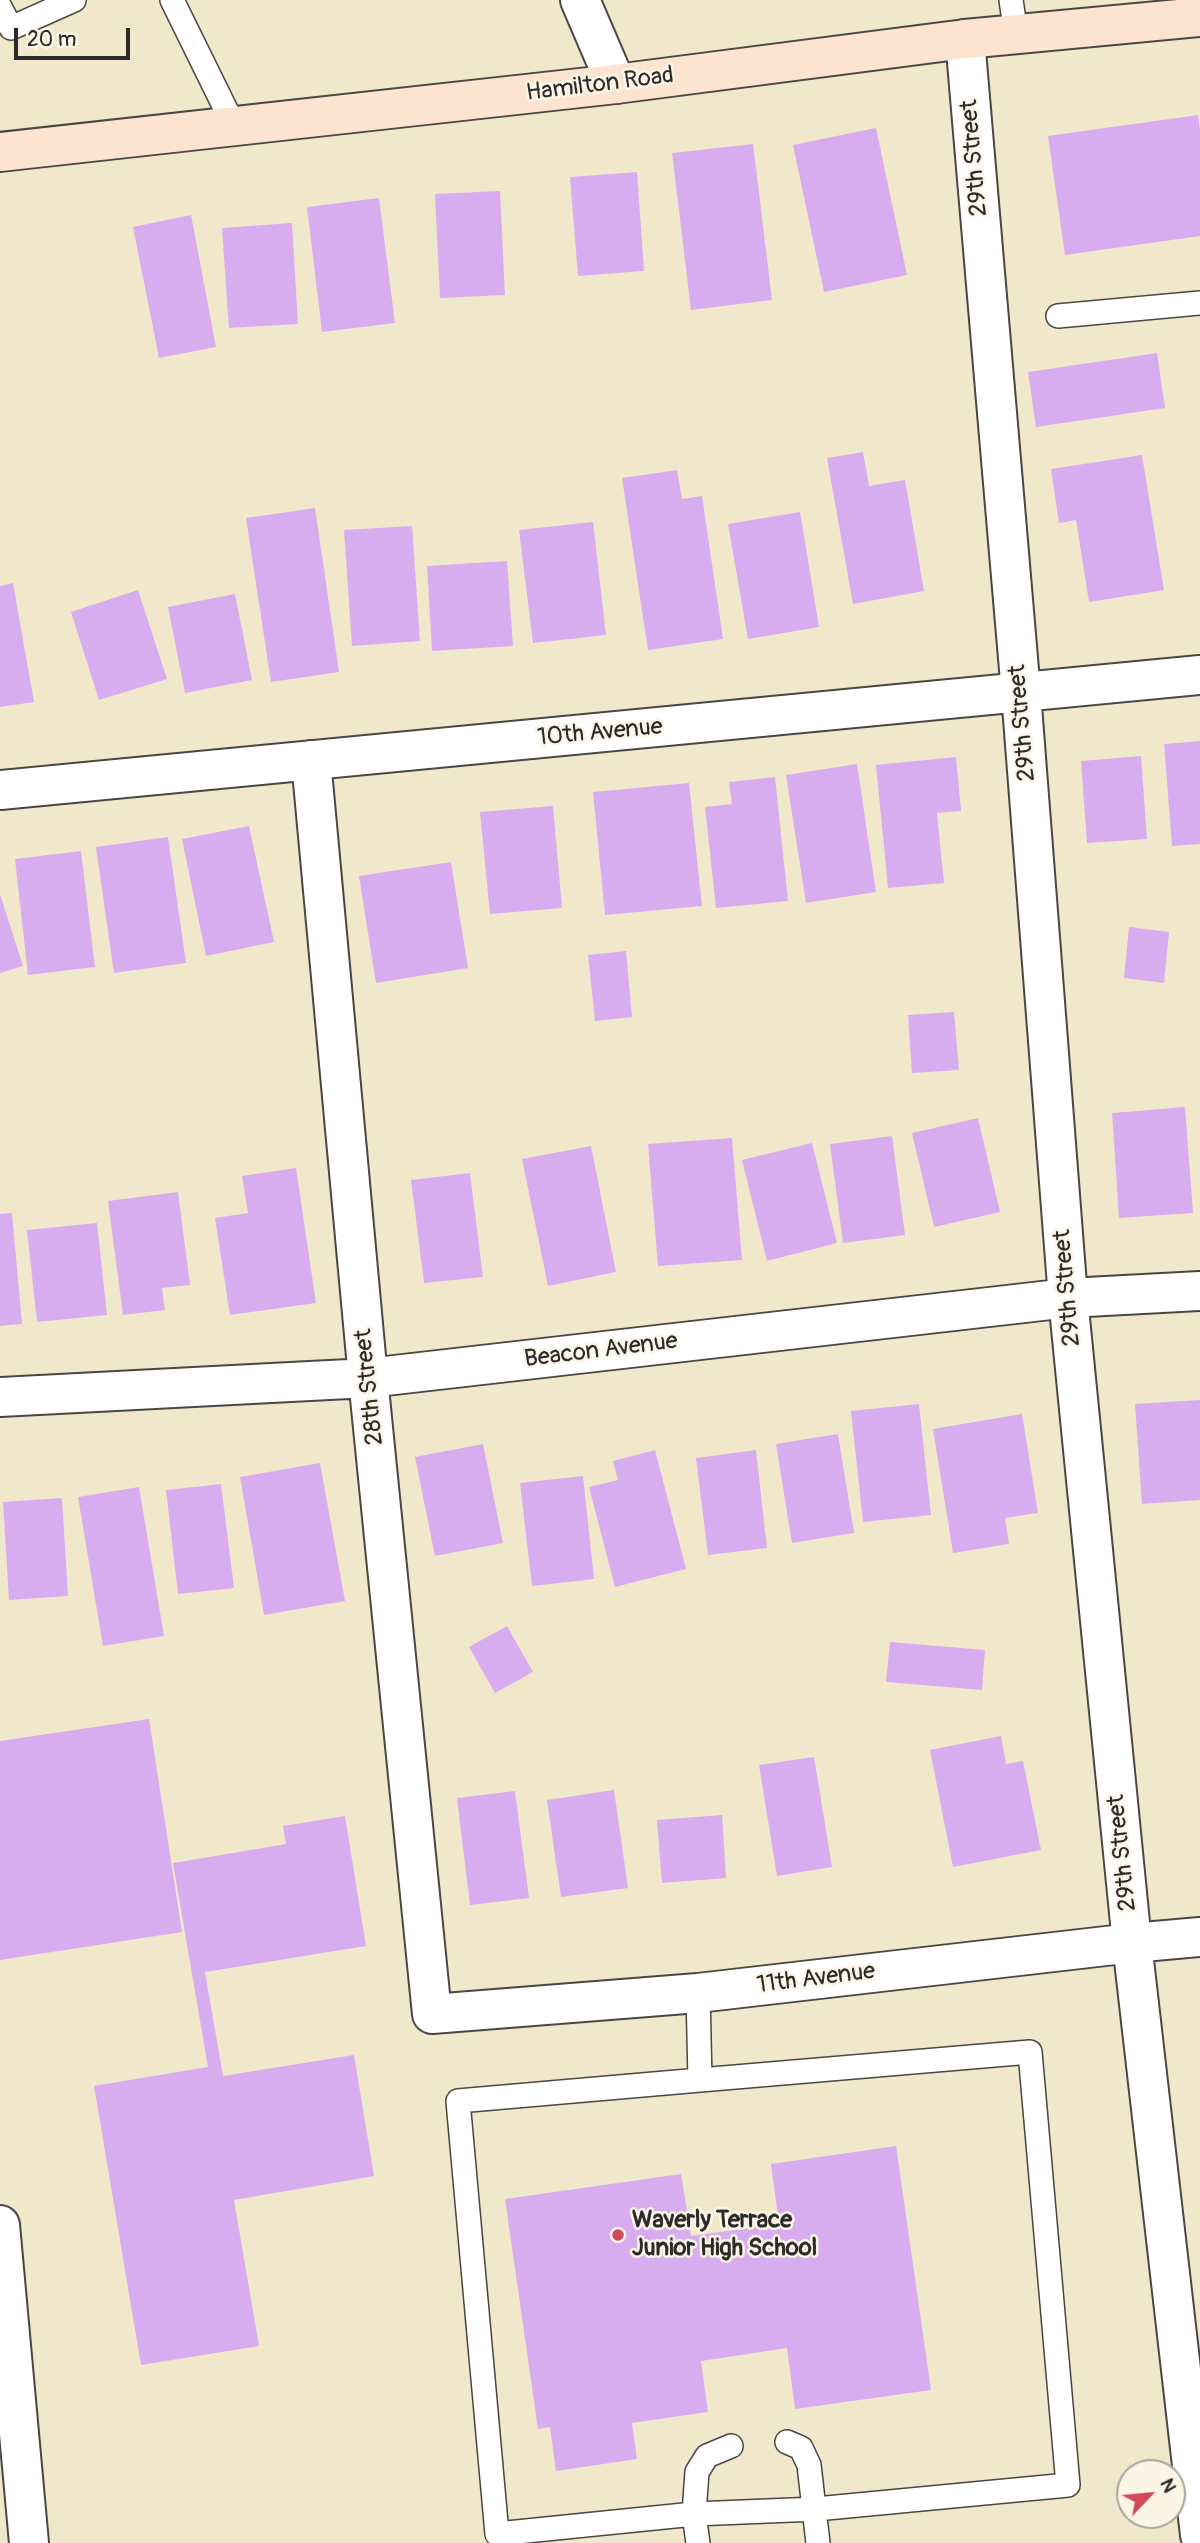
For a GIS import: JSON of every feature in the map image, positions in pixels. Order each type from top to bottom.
[{"type":"street","points":[[580,0],[616,84]]},
{"type":"street","name":"Hamilton Road","points":[[0,152],[616,84],[965,39],[1014,17],[1200,18]]},
{"type":"street","name":"29th Street","points":[[965,39],[1021,693],[1068,1298],[1132,1943],[1200,2535]]},
{"type":"street","name":"10th Avenue","points":[[0,790],[1200,675]]},
{"type":"street","name":"28th Street","points":[[311,760],[368,1378],[432,2014]]},
{"type":"street","name":"Beacon Avenue","points":[[0,1397],[368,1378],[1068,1298],[1200,1291]]},
{"type":"street","name":"11th Avenue","points":[[432,2014],[698,1993],[1200,1937]]},
{"type":"street","points":[[0,2225],[29,2543]]},
{"type":"lane","points":[[0,7],[11,28],[74,0]]},
{"type":"lane","points":[[172,0],[234,126]]},
{"type":"lane","points":[[1058,316],[1200,303]]},
{"type":"lane","points":[[698,1993],[700,2080]]},
{"type":"lane","points":[[1030,2052],[1068,2485],[816,2509],[695,2514],[498,2534],[458,2101],[700,2080],[1030,2052]]},
{"type":"lane","points":[[787,2442],[801,2448],[809,2465],[818,2543]]},
{"type":"lane","points":[[698,2543],[695,2514],[697,2472],[707,2456],[732,2446]]},
{"type":"building","points":[[1198,115],[1200,236],[1065,255],[1048,136]]},
{"type":"building","points":[[876,128],[907,275],[824,292],[793,145]]},
{"type":"building","points":[[753,144],[772,300],[691,310],[672,153]]},
{"type":"building","points":[[637,172],[644,271],[578,276],[570,177]]},
{"type":"building","points":[[500,191],[505,295],[440,298],[435,194]]},
{"type":"building","points":[[379,198],[395,323],[322,332],[307,207]]},
{"type":"building","points":[[191,215],[216,347],[159,358],[133,227]]},
{"type":"building","points":[[292,223],[298,324],[229,328],[222,228]]},
{"type":"building","points":[[1157,353],[1165,408],[1036,427],[1028,372]]},
{"type":"building","points":[[863,452],[869,486],[905,480],[924,591],[853,604],[827,458]]},
{"type":"building","points":[[1142,455],[1164,590],[1089,602],[1076,520],[1059,523],[1051,469]]},
{"type":"building","points":[[677,470],[682,499],[702,496],[723,639],[648,650],[622,478]]},
{"type":"building","points":[[315,508],[339,672],[271,682],[246,518]]},
{"type":"building","points":[[800,512],[819,627],[748,639],[728,524]]},
{"type":"building","points":[[593,522],[606,635],[533,643],[519,530]]},
{"type":"building","points":[[412,526],[420,641],[352,646],[344,530]]},
{"type":"building","points":[[507,561],[513,646],[432,651],[427,566]]},
{"type":"building","points":[[13,583],[34,702],[0,707],[0,586]]},
{"type":"building","points":[[138,590],[167,679],[99,700],[71,612]]},
{"type":"building","points":[[235,594],[252,680],[185,693],[168,607]]},
{"type":"building","points":[[1200,741],[1200,844],[1172,846],[1164,744]]},
{"type":"building","points":[[1141,756],[1147,839],[1087,843],[1081,761]]},
{"type":"building","points":[[956,757],[961,811],[937,813],[944,883],[888,888],[876,765]]},
{"type":"building","points":[[857,764],[876,892],[806,903],[786,775]]},
{"type":"building","points":[[775,777],[788,901],[716,908],[705,807],[732,804],[729,782]]},
{"type":"building","points":[[689,783],[702,906],[605,915],[593,792]]},
{"type":"building","points":[[553,806],[562,908],[490,914],[480,812]]},
{"type":"building","points":[[249,826],[274,942],[206,956],[182,839]]},
{"type":"building","points":[[168,837],[186,963],[114,973],[96,847]]},
{"type":"building","points":[[81,851],[95,967],[28,975],[15,859]]},
{"type":"building","points":[[451,862],[468,968],[376,983],[359,876]]},
{"type":"building","points":[[0,894],[23,966],[0,973]]},
{"type":"building","points":[[1129,927],[1169,932],[1164,983],[1124,978]]},
{"type":"building","points":[[626,951],[632,1017],[595,1021],[588,955]]},
{"type":"building","points":[[954,1012],[959,1070],[912,1073],[908,1015]]},
{"type":"building","points":[[1185,1107],[1193,1213],[1119,1218],[1112,1113]]},
{"type":"building","points":[[978,1118],[1000,1212],[934,1227],[912,1133]]},
{"type":"building","points":[[892,1136],[905,1235],[843,1243],[830,1144]]},
{"type":"building","points":[[732,1138],[742,1260],[658,1266],[648,1144]]},
{"type":"building","points":[[812,1143],[837,1243],[767,1261],[742,1160]]},
{"type":"building","points":[[591,1146],[616,1272],[548,1286],[522,1159]]},
{"type":"building","points":[[296,1168],[316,1303],[230,1315],[215,1218],[248,1213],[242,1176]]},
{"type":"building","points":[[470,1173],[483,1277],[424,1283],[411,1180]]},
{"type":"building","points":[[178,1192],[190,1285],[162,1288],[165,1310],[123,1315],[108,1201]]},
{"type":"building","points":[[12,1213],[22,1324],[0,1326],[0,1214]]},
{"type":"building","points":[[97,1223],[107,1315],[37,1322],[27,1230]]},
{"type":"building","points":[[1200,1400],[1200,1500],[1142,1504],[1135,1404]]},
{"type":"building","points":[[919,1404],[931,1515],[863,1522],[851,1411]]},
{"type":"building","points":[[1022,1414],[1038,1513],[1005,1518],[1009,1544],[953,1553],[933,1429]]},
{"type":"building","points":[[838,1434],[854,1533],[792,1543],[776,1444]]},
{"type":"building","points":[[483,1444],[503,1543],[435,1556],[415,1457]]},
{"type":"building","points":[[655,1450],[686,1569],[615,1587],[589,1487],[618,1480],[613,1461]]},
{"type":"building","points":[[756,1450],[767,1548],[708,1555],[696,1458]]},
{"type":"building","points":[[320,1463],[345,1601],[264,1615],[240,1477]]},
{"type":"building","points":[[583,1476],[594,1579],[532,1586],[520,1483]]},
{"type":"building","points":[[221,1484],[234,1588],[178,1594],[166,1490]]},
{"type":"building","points":[[139,1487],[164,1636],[103,1646],[78,1497]]},
{"type":"building","points":[[62,1498],[68,1596],[9,1600],[3,1502]]},
{"type":"building","points":[[507,1626],[533,1672],[495,1693],[469,1647]]},
{"type":"building","points":[[890,1642],[985,1650],[982,1690],[886,1682]]},
{"type":"building","points":[[149,1719],[182,1932],[0,1960],[0,1741]]},
{"type":"building","points":[[1001,1736],[1006,1764],[1023,1761],[1041,1850],[953,1867],[930,1750]]},
{"type":"building","points":[[814,1757],[832,1867],[777,1876],[759,1765]]},
{"type":"building","points":[[614,1790],[628,1888],[561,1897],[547,1800]]},
{"type":"building","points":[[515,1791],[529,1898],[470,1905],[457,1798]]},
{"type":"building","points":[[722,1815],[726,1878],[662,1883],[657,1820]]},
{"type":"building","points":[[345,1816],[366,1946],[205,1972],[223,2076],[354,2055],[374,2176],[234,2200],[259,2346],[141,2365],[94,2086],[208,2067],[173,1863],[286,1844],[283,1826]]},
{"type":"building","points":[[896,2146],[931,2390],[795,2409],[787,2348],[701,2361],[708,2412],[632,2423],[637,2459],[556,2471],[550,2427],[538,2429],[505,2199],[681,2174],[691,2236],[779,2224],[771,2164]]},
{"type":"place","name":"Waverly Terrace Junior High School","points":[[618,2235]]}]
